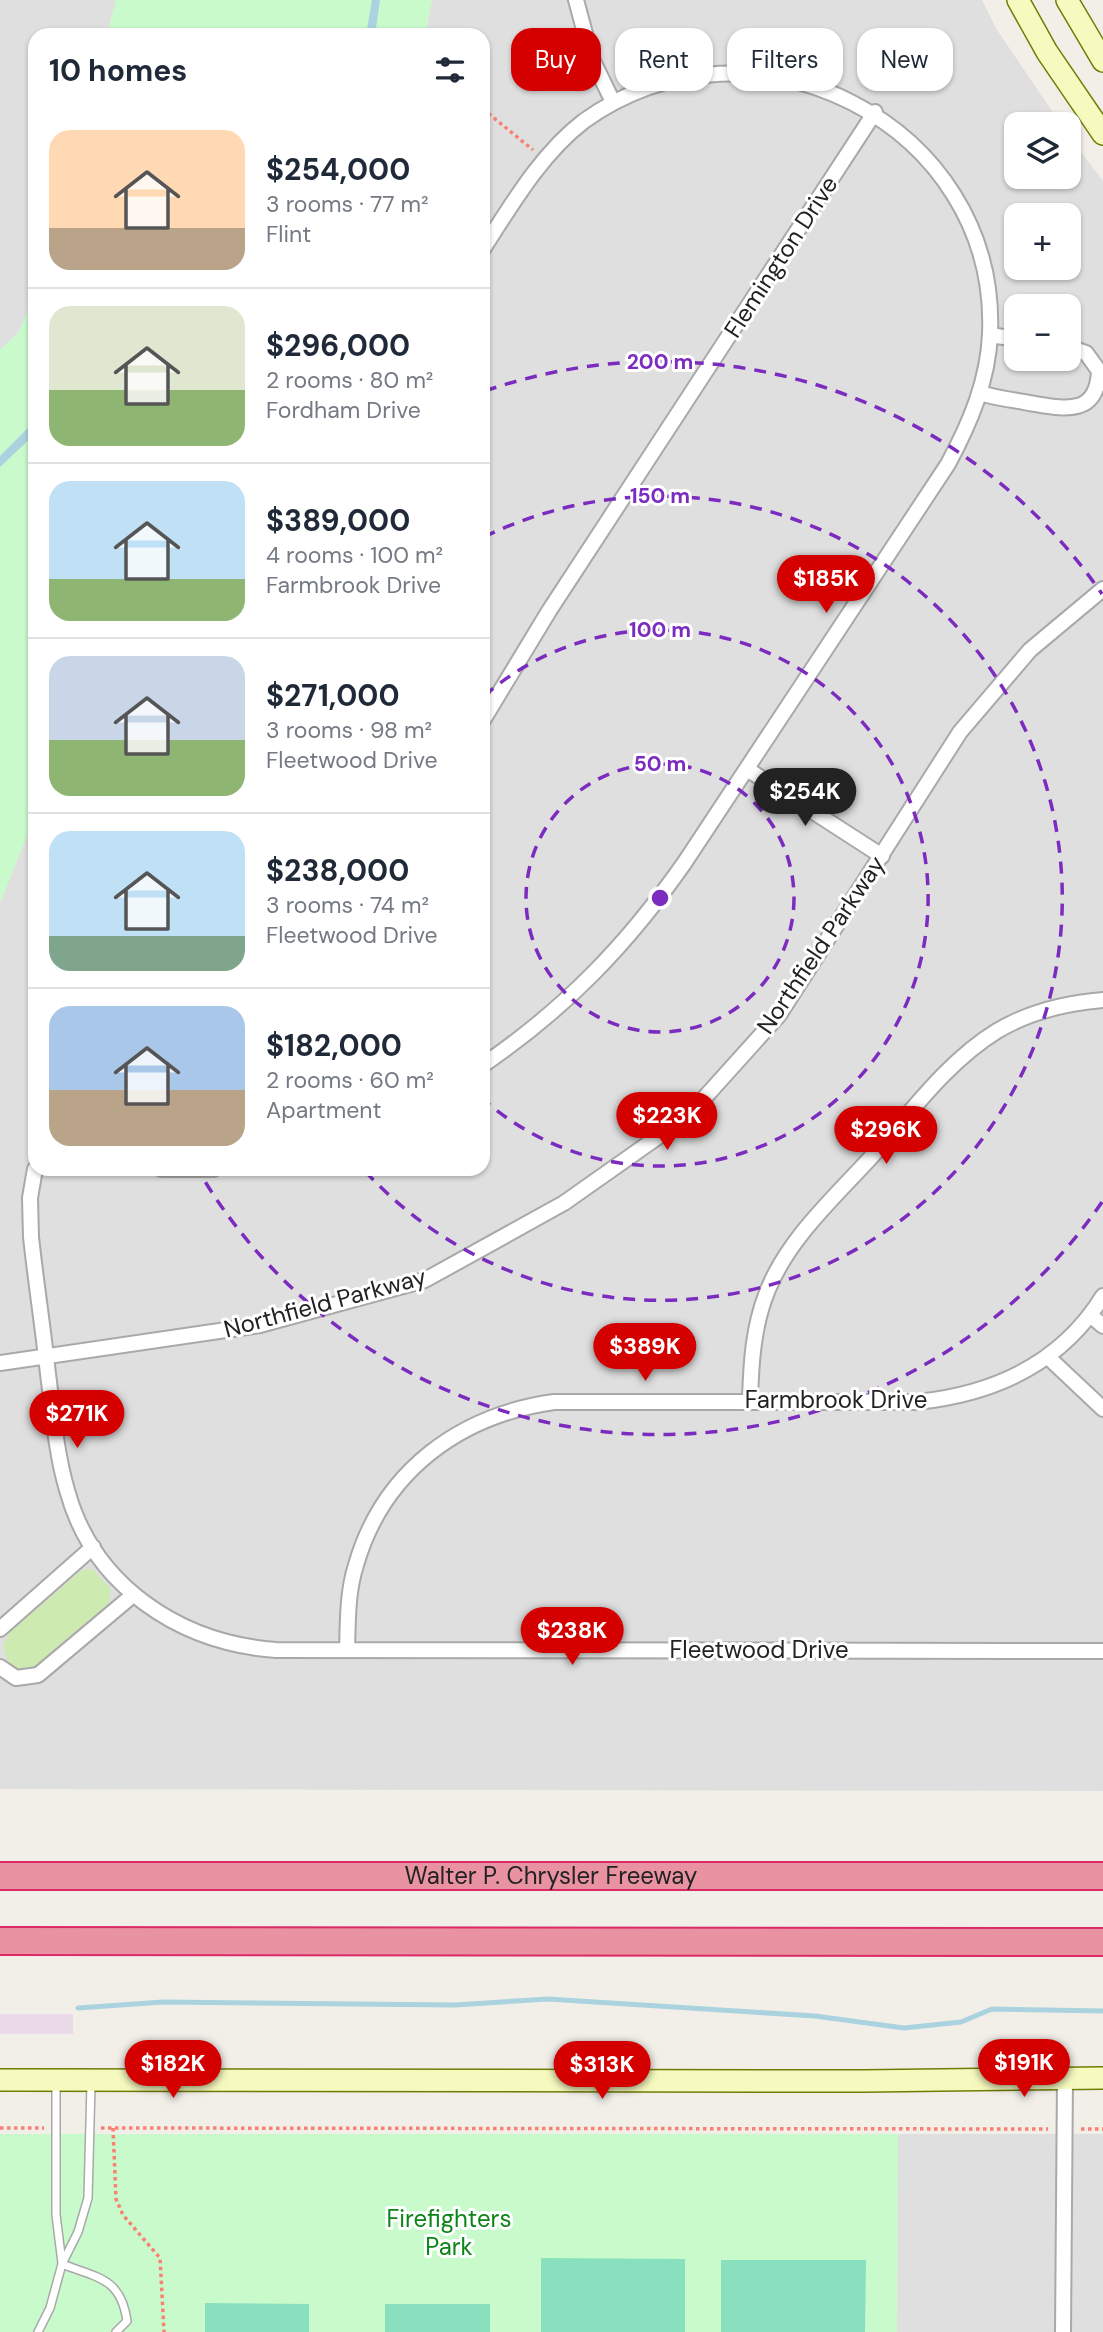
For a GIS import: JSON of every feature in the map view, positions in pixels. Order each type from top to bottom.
[{"type":"highway","name":"Walter P. Chrysler Freeway","points":[[0,1877],[1103,1876]]},
{"type":"highway","points":[[0,1941],[1103,1942]]},
{"type":"main road","points":[[1018,0],[1060,73],[1103,134]]},
{"type":"main road","points":[[1067,0],[1103,61]]},
{"type":"main road","points":[[0,2080],[864,2081],[1103,2078]]},
{"type":"street","points":[[576,0],[592,59],[614,102]]},
{"type":"street","points":[[490,239],[554,149],[583,122],[614,102],[667,80],[688,75],[759,71],[812,82],[875,112],[894,124],[927,156],[960,204],[981,255],[990,306],[990,335],[980,393],[948,464],[747,769],[652,909],[624,944],[544,1020],[490,1060]]},
{"type":"street","name":"Flemington Drive","points":[[490,708],[549,611],[875,112]]},
{"type":"street","points":[[990,335],[1004,337]]},
{"type":"street","points":[[980,393],[1060,408],[1084,404],[1095,392],[1099,372],[1086,353],[1081,351]]},
{"type":"street","name":"Northfield Parkway","points":[[0,1363],[260,1325],[425,1280],[565,1203],[689,1115],[779,1015],[960,732],[1000,681],[1030,650],[1103,589]]},
{"type":"street","points":[[747,769],[883,856]]},
{"type":"street","points":[[750,1401],[753,1348],[767,1292],[780,1265],[813,1221],[940,1080],[980,1042],[1033,1015],[1062,1005],[1103,1000]]},
{"type":"street","name":"Fleetwood Drive","points":[[34,1176],[30,1198],[31,1237],[66,1489],[74,1513],[93,1547],[134,1595],[182,1627],[227,1643],[276,1650],[1103,1651]]},
{"type":"street","name":"Farmbrook Drive","points":[[348,1650],[355,1567],[370,1526],[398,1482],[440,1444],[471,1426],[524,1406],[593,1401],[941,1399],[1006,1381],[1049,1357],[1090,1315],[1103,1296]]},
{"type":"street","points":[[1090,1315],[1103,1326]]},
{"type":"street","points":[[1049,1357],[1103,1409]]},
{"type":"street","points":[[0,1629],[93,1547]]},
{"type":"street","points":[[0,1667],[16,1678],[38,1675],[134,1595]]},
{"type":"street","points":[[1063,2332],[1065,2077]]},
{"type":"lane","points":[[56,2079],[55,2215],[62,2264]]},
{"type":"lane","points":[[38,2332],[57,2289],[62,2264],[78,2232],[88,2198],[91,2079]]},
{"type":"lane","points":[[62,2264],[112,2283],[124,2301],[127,2322],[116,2332]]},
{"type":"path","points":[[490,115],[536,152]]},
{"type":"path","points":[[0,2127],[47,2128]]},
{"type":"path","points":[[113,2127],[116,2199],[124,2215],[160,2258],[164,2332]]},
{"type":"path","points":[[100,2128],[1053,2129]]},
{"type":"path","points":[[1077,2129],[1103,2129]]},
{"type":"shaded area","points":[[0,0],[116,0],[109,28],[28,28],[28,311],[18,333],[0,350]]},
{"type":"shaded area","points":[[432,0],[982,0],[997,30],[1053,112],[1004,112],[1004,189],[1081,189],[1081,152],[1103,181],[1103,1791],[0,1789],[0,903],[28,833],[28,1176],[490,1176],[490,28],[426,28]]},
{"type":"shaded area","points":[[0,2014],[73,2014],[73,2034],[0,2034]]},
{"type":"shaded area","points":[[898,2134],[1103,2134],[1103,2332],[897,2332]]},
{"type":"green space","points":[[116,0],[432,0],[426,28],[109,28]]},
{"type":"green space","points":[[28,311],[28,833],[0,903],[0,350],[18,333]]},
{"type":"green space","points":[[92,1569],[111,1589],[109,1603],[34,1667],[19,1669],[8,1663],[3,1645],[9,1633],[82,1570]]},
{"type":"green space","name":"Firefighters Park","points":[[0,2134],[898,2134],[897,2332],[0,2332]]},
{"type":"green space","points":[[541,2258],[685,2259],[685,2332],[541,2332]]},
{"type":"green space","points":[[721,2260],[866,2260],[865,2332],[721,2332]]},
{"type":"green space","points":[[205,2303],[309,2304],[309,2332],[205,2332]]},
{"type":"green space","points":[[385,2304],[490,2304],[490,2332],[385,2332]]},
{"type":"water","points":[[372,0],[380,0],[376,28],[367,28]]},
{"type":"water","points":[[28,428],[28,441],[0,467],[0,456]]},
{"type":"waterway","points":[[78,2008],[163,2002],[455,2005],[548,1999],[815,2016],[904,2028],[961,2022],[992,2009],[1103,2011]]}]
